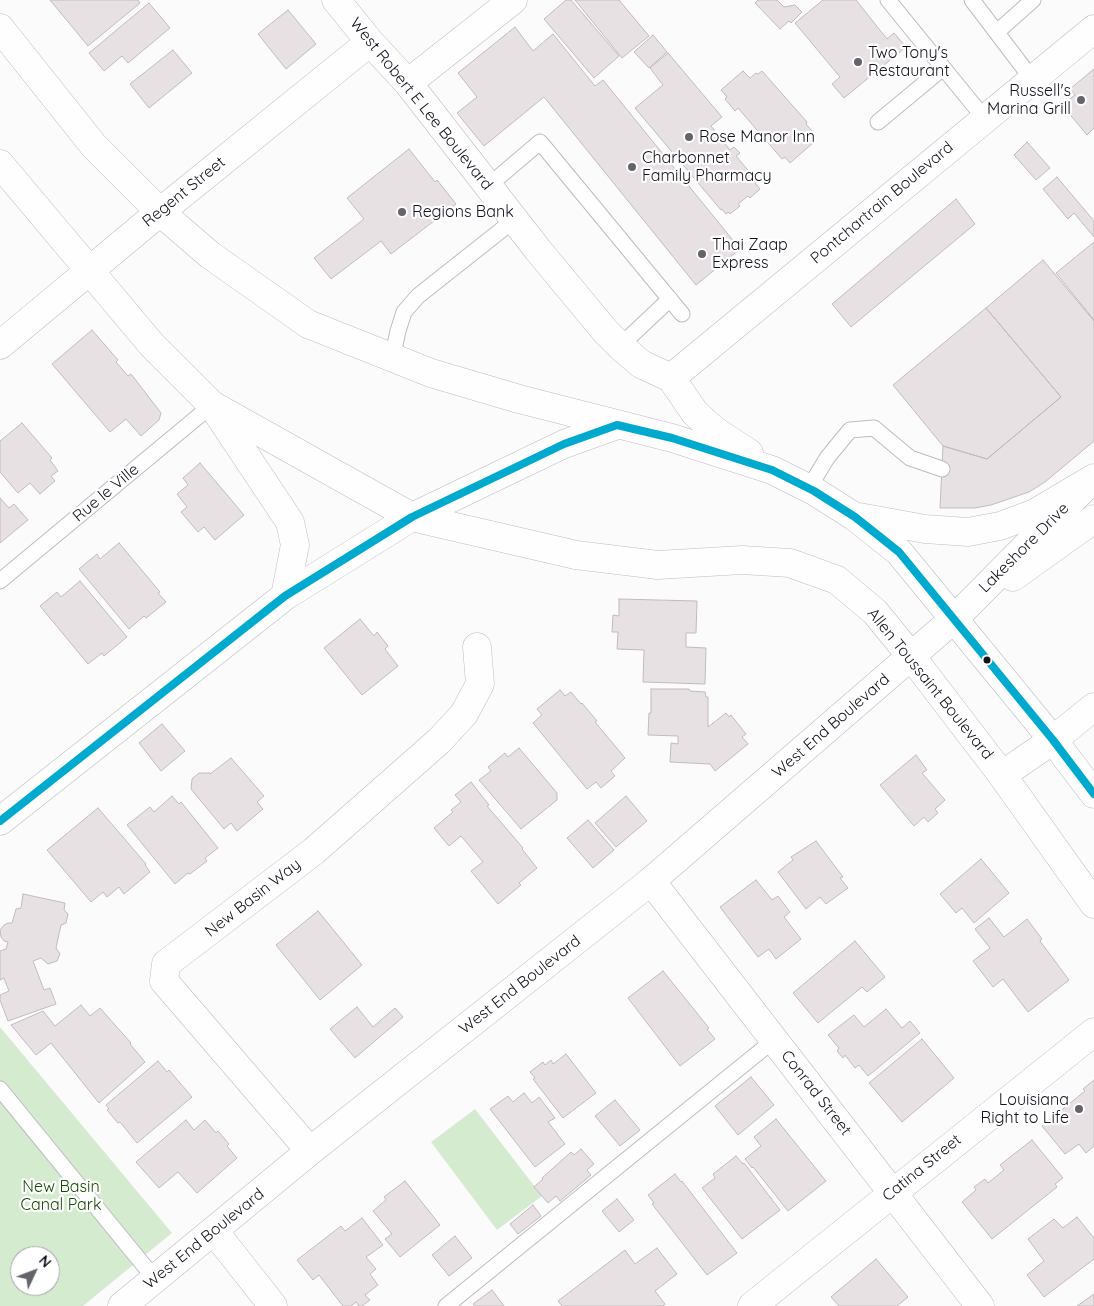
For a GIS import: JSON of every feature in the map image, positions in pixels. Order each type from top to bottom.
[{"type":"main road","name":"West Robert E Lee Boulevard","points":[[336,0],[370,42],[408,83],[487,187],[620,346],[640,364],[671,378]]},
{"type":"main road","points":[[408,83],[513,0]]},
{"type":"main road","points":[[0,28],[94,146],[160,212],[210,255],[308,324],[431,373],[519,399],[672,438],[772,470],[809,488],[855,517],[899,552],[955,618],[1094,794]]},
{"type":"main road","name":"Pontchartrain Boulevard","points":[[671,378],[1094,28]]},
{"type":"main road","name":"Regent Street","points":[[0,345],[160,212],[370,42]]},
{"type":"main road","points":[[0,164],[152,346],[212,405],[290,522],[295,545],[285,596]]},
{"type":"main road","points":[[671,378],[695,413],[714,430],[737,444],[772,470]]},
{"type":"main road","name":"Allen Toussaint Boulevard","points":[[212,405],[412,517],[576,555],[658,565],[742,560],[790,563],[837,580],[875,612],[911,656],[1002,775],[1094,904]]},
{"type":"main road","points":[[0,821],[285,596],[412,517],[564,444],[617,425]]},
{"type":"main road","points":[[855,517],[926,529],[968,532],[1000,526],[1035,512],[1094,478]]},
{"type":"main road","name":"Lakeshore Drive","points":[[911,656],[955,618],[1094,478]]},
{"type":"main road","name":"Lakeshore Drive","points":[[955,618],[1094,520]]},
{"type":"main road","name":"New Basin Way","points":[[310,1151],[164,981],[166,964],[314,850],[439,741],[464,714],[480,684],[477,648]]},
{"type":"main road","name":"West End Boulevard","points":[[122,1306],[310,1151],[651,881],[911,656]]},
{"type":"main road","points":[[1002,775],[1053,740],[1094,707]]},
{"type":"main road","name":"Conrad Street","points":[[651,881],[980,1306]]},
{"type":"main road","name":"Catina Street","points":[[752,1306],[1094,1032]]},
{"type":"main road","points":[[214,1231],[273,1306]]},
{"type":"lane","points":[[888,0],[985,119]]},
{"type":"lane","points":[[972,0],[1032,79]]},
{"type":"lane","points":[[997,32],[1033,0]]},
{"type":"lane","points":[[878,122],[943,68]]},
{"type":"lane","points":[[487,187],[540,142],[682,314]]},
{"type":"lane","points":[[392,359],[404,312],[418,296],[514,220]]},
{"type":"lane","points":[[620,346],[670,299]]},
{"type":"lane","name":"Rue le Ville","points":[[0,581],[212,405]]},
{"type":"lane","points":[[809,488],[827,458],[850,430],[874,428],[910,458],[942,469]]},
{"type":"lane","points":[[446,1306],[774,1040]]},
{"type":"lane","points":[[0,1089],[155,1279]]},
{"type":"green space","name":"New Basin Canal Park","points":[[0,1027],[172,1233],[83,1306],[0,1306]]},
{"type":"green space","points":[[475,1109],[542,1196],[497,1230],[431,1142]]},
{"type":"building","points":[[50,0],[138,0],[140,3],[88,46]]},
{"type":"building","points":[[566,0],[571,0],[619,56],[594,78],[544,19]]},
{"type":"building","points":[[575,0],[619,0],[649,36],[622,58]]},
{"type":"building","points":[[758,0],[777,0],[784,7],[795,5],[802,12],[791,23],[789,21],[780,29],[755,3]]},
{"type":"building","name":"Two Tony's Restaurant","points":[[823,0],[856,0],[887,39],[894,33],[906,47],[844,98],[832,84],[840,77],[795,23]]},
{"type":"building","points":[[149,3],[170,28],[128,63],[122,56],[104,71],[89,53]]},
{"type":"building","points":[[288,10],[316,44],[286,69],[258,34]]},
{"type":"building","points":[[515,27],[533,51],[553,34],[595,86],[603,80],[740,249],[696,285],[544,97],[484,146],[457,113],[477,97],[458,73]]},
{"type":"building","points":[[653,35],[667,52],[649,68],[634,52]]},
{"type":"building","points":[[173,50],[192,73],[149,108],[130,84]]},
{"type":"building","name":"Rose Manor Inn","points":[[668,53],[722,117],[711,126],[730,150],[734,147],[740,153],[736,156],[757,181],[755,183],[760,189],[750,198],[748,196],[738,204],[740,206],[730,214],[728,212],[726,214],[721,210],[635,108],[663,85],[650,68]]},
{"type":"building","name":"Russell's Marina Grill","points":[[1094,69],[1094,128],[1087,135],[1062,105],[1075,95],[1070,89]]},
{"type":"building","points":[[743,71],[750,78],[762,71],[807,122],[806,124],[812,131],[808,138],[813,143],[790,163],[785,157],[782,159],[738,108],[735,111],[725,99],[727,97],[721,90]]},
{"type":"building","points":[[1027,142],[1050,168],[1036,180],[1014,155]]},
{"type":"building","name":"Regions Bank","points":[[409,149],[435,182],[437,180],[456,204],[391,254],[381,241],[331,279],[314,258],[364,219],[347,198]]},
{"type":"building","points":[[1057,177],[1094,221],[1094,237],[1074,213],[1068,219],[1043,189]]},
{"type":"building","points":[[956,199],[975,224],[851,327],[832,304]]},
{"type":"building","points":[[1094,242],[1094,320],[1056,273]]},
{"type":"building","points":[[1043,260],[1094,321],[1094,441],[1045,482],[1029,492],[991,505],[975,508],[940,508],[943,446],[987,459],[1061,397],[986,308]]},
{"type":"building","points":[[986,308],[1061,397],[987,459],[943,446],[893,385]]},
{"type":"building","points":[[92,330],[118,360],[116,362],[128,376],[131,374],[161,413],[159,420],[141,436],[126,419],[110,432],[52,364]]},
{"type":"building","points":[[22,423],[52,458],[50,460],[58,471],[51,476],[55,481],[40,494],[30,483],[18,493],[0,472],[0,441]]},
{"type":"building","points":[[200,463],[244,515],[215,540],[204,527],[198,532],[181,512],[187,507],[177,494],[188,485],[183,478]]},
{"type":"building","points":[[0,498],[9,508],[14,504],[28,520],[0,543]]},
{"type":"building","points":[[119,543],[160,592],[158,593],[166,602],[146,618],[144,616],[129,629],[79,569],[97,554],[100,559]]},
{"type":"building","points":[[80,581],[127,637],[104,656],[102,653],[88,664],[40,606],[57,592],[61,597]]},
{"type":"building","points":[[619,599],[697,601],[696,633],[686,633],[686,647],[706,648],[705,684],[643,682],[644,650],[617,649],[618,632],[612,632],[613,615],[619,616]]},
{"type":"building","points":[[360,619],[374,636],[377,632],[388,646],[385,649],[398,666],[362,695],[324,648]]},
{"type":"building","points":[[651,689],[689,689],[690,691],[705,692],[706,697],[708,697],[708,727],[726,713],[729,717],[731,715],[746,734],[742,737],[748,744],[715,771],[710,764],[670,762],[671,743],[678,744],[678,736],[648,735],[649,713],[651,713]]},
{"type":"building","points":[[560,690],[565,696],[571,692],[582,703],[625,758],[611,771],[615,776],[601,788],[596,782],[587,789],[533,723],[542,715],[537,709]]},
{"type":"building","points":[[162,724],[185,751],[161,771],[139,743]]},
{"type":"building","points":[[519,748],[557,793],[557,800],[521,829],[479,780],[491,771],[488,767],[505,753],[508,757]]},
{"type":"building","points":[[916,755],[927,770],[922,773],[945,800],[935,809],[938,813],[928,822],[924,817],[914,826],[880,785]]},
{"type":"building","points":[[231,758],[264,796],[257,802],[263,809],[237,831],[231,823],[224,829],[191,789],[192,779],[199,773],[210,774]]},
{"type":"building","points":[[471,782],[489,805],[487,806],[523,848],[537,868],[519,883],[521,885],[498,904],[471,871],[483,862],[461,836],[449,846],[434,828],[453,812],[451,810],[461,802],[455,795]]},
{"type":"building","points":[[172,796],[179,804],[181,802],[218,848],[205,858],[207,861],[175,884],[127,825],[150,807],[154,812]]},
{"type":"building","points":[[626,796],[647,821],[616,847],[595,823]]},
{"type":"building","points":[[98,808],[146,864],[150,872],[124,894],[119,887],[107,897],[103,892],[91,902],[47,850]]},
{"type":"building","points":[[588,820],[614,850],[593,868],[567,838]]},
{"type":"building","points":[[816,841],[843,877],[840,878],[848,888],[826,904],[820,897],[806,909],[778,872],[793,860],[791,857]]},
{"type":"building","points":[[981,859],[1009,893],[974,923],[962,908],[956,913],[940,894]]},
{"type":"building","points":[[756,880],[772,900],[778,896],[790,912],[784,917],[801,939],[776,959],[769,949],[758,957],[720,907]]},
{"type":"building","points":[[23,894],[65,903],[64,910],[68,914],[66,923],[61,925],[56,948],[60,954],[57,961],[48,964],[41,958],[33,961],[44,990],[50,988],[56,1004],[8,1021],[0,1000],[0,995],[9,991],[4,978],[0,980],[0,951],[6,949],[8,942],[4,941],[1,937],[0,930],[4,925],[12,923],[16,909],[21,908]]},
{"type":"building","points":[[318,911],[362,965],[320,1000],[276,945]]},
{"type":"building","points":[[989,918],[1004,937],[1027,919],[1042,939],[1040,941],[1069,980],[1028,1012],[1003,979],[993,987],[973,961],[990,948],[975,929]]},
{"type":"building","points":[[855,941],[885,977],[867,992],[862,987],[818,1023],[793,993]]},
{"type":"building","points":[[663,971],[709,1028],[707,1029],[715,1039],[680,1066],[628,998]]},
{"type":"building","points":[[81,1005],[90,1016],[100,1008],[145,1062],[99,1103],[51,1043],[36,1055],[11,1025],[43,1011],[55,1026]]},
{"type":"building","points":[[357,1007],[373,1027],[395,1008],[403,1017],[355,1058],[330,1029]]},
{"type":"building","points":[[886,1009],[902,1028],[910,1021],[920,1033],[868,1076],[859,1065],[855,1068],[845,1055],[843,1058],[837,1051],[839,1048],[828,1035],[854,1015],[864,1027]]},
{"type":"building","points":[[922,1039],[954,1078],[902,1122],[869,1083]]},
{"type":"building","points":[[566,1054],[596,1093],[563,1118],[533,1079],[535,1078],[530,1072],[543,1062],[545,1065],[551,1060],[553,1064]]},
{"type":"building","points":[[158,1061],[167,1072],[169,1070],[192,1097],[137,1143],[120,1122],[118,1123],[107,1110],[109,1109],[106,1105]]},
{"type":"building","points":[[751,1077],[774,1105],[738,1135],[715,1106]]},
{"type":"building","name":"Louisiana Right to Life","points":[[1094,1080],[1094,1146],[1086,1153],[1079,1144],[1065,1154],[1042,1126],[1085,1091],[1083,1089]]},
{"type":"building","points":[[524,1093],[532,1103],[539,1097],[555,1118],[548,1122],[565,1144],[535,1167],[490,1109],[508,1096],[513,1102]]},
{"type":"building","points":[[615,1100],[640,1130],[620,1146],[595,1116]]},
{"type":"building","points":[[776,1119],[826,1181],[788,1211],[745,1159],[761,1146],[754,1137]]},
{"type":"building","points":[[186,1120],[194,1130],[205,1120],[229,1144],[227,1146],[237,1158],[197,1193],[178,1172],[159,1188],[136,1162]]},
{"type":"building","points":[[1032,1140],[1063,1178],[1055,1184],[1057,1187],[992,1239],[962,1202],[976,1190],[974,1187],[985,1179],[988,1183],[1004,1170],[1000,1165]]},
{"type":"building","points":[[581,1149],[594,1164],[587,1170],[591,1175],[560,1201],[556,1196],[548,1203],[534,1187],[571,1152],[574,1155]]},
{"type":"building","points":[[736,1156],[744,1163],[780,1210],[742,1239],[702,1188],[715,1178],[713,1174]]},
{"type":"building","points":[[675,1174],[737,1253],[707,1275],[652,1204],[654,1203],[648,1195]]},
{"type":"building","points":[[405,1181],[440,1225],[400,1257],[385,1239],[392,1234],[373,1211],[386,1200],[384,1197]]},
{"type":"building","points":[[617,1199],[634,1220],[619,1232],[602,1211]]},
{"type":"building","points":[[533,1205],[541,1216],[518,1234],[510,1224]]},
{"type":"building","points":[[1077,1217],[1094,1238],[1094,1259],[1044,1297],[1027,1275],[1044,1261],[1028,1239],[1054,1219],[1063,1228]]},
{"type":"building","points":[[362,1218],[383,1245],[366,1257],[376,1269],[370,1274],[378,1285],[365,1295],[370,1300],[362,1306],[359,1306],[356,1302],[351,1306],[343,1306],[319,1275],[313,1280],[297,1260],[341,1226],[345,1231]]},
{"type":"building","points":[[455,1236],[472,1258],[449,1276],[432,1255]]},
{"type":"building","points":[[657,1248],[677,1274],[655,1291],[665,1304],[663,1306],[562,1306],[558,1301],[625,1250],[635,1264]]},
{"type":"building","points":[[876,1259],[908,1297],[897,1306],[839,1306],[831,1297]]},
{"type":"building","points":[[492,1290],[504,1306],[475,1306],[473,1304]]},
{"type":"building","points":[[1094,1294],[1094,1306],[1077,1306]]},
{"type":"transit line","points":[[617,425],[672,438],[772,470],[814,491],[855,517],[899,552],[1053,740],[1094,794]]},
{"type":"transit line","points":[[0,821],[285,596],[412,517],[564,444],[617,425]]},
{"type":"place","name":"Two Tony's Restaurant","points":[[858,62]]},
{"type":"place","name":"Russell's Marina Grill","points":[[1081,100]]},
{"type":"place","name":"Rose Manor Inn","points":[[689,137]]},
{"type":"place","name":"Charbonnet Family Pharmacy","points":[[632,167]]},
{"type":"place","name":"Regions Bank","points":[[402,212]]},
{"type":"place","name":"Thai Zaap Express","points":[[702,254]]},
{"type":"place","name":"Louisiana Right to Life","points":[[1079,1109]]}]
